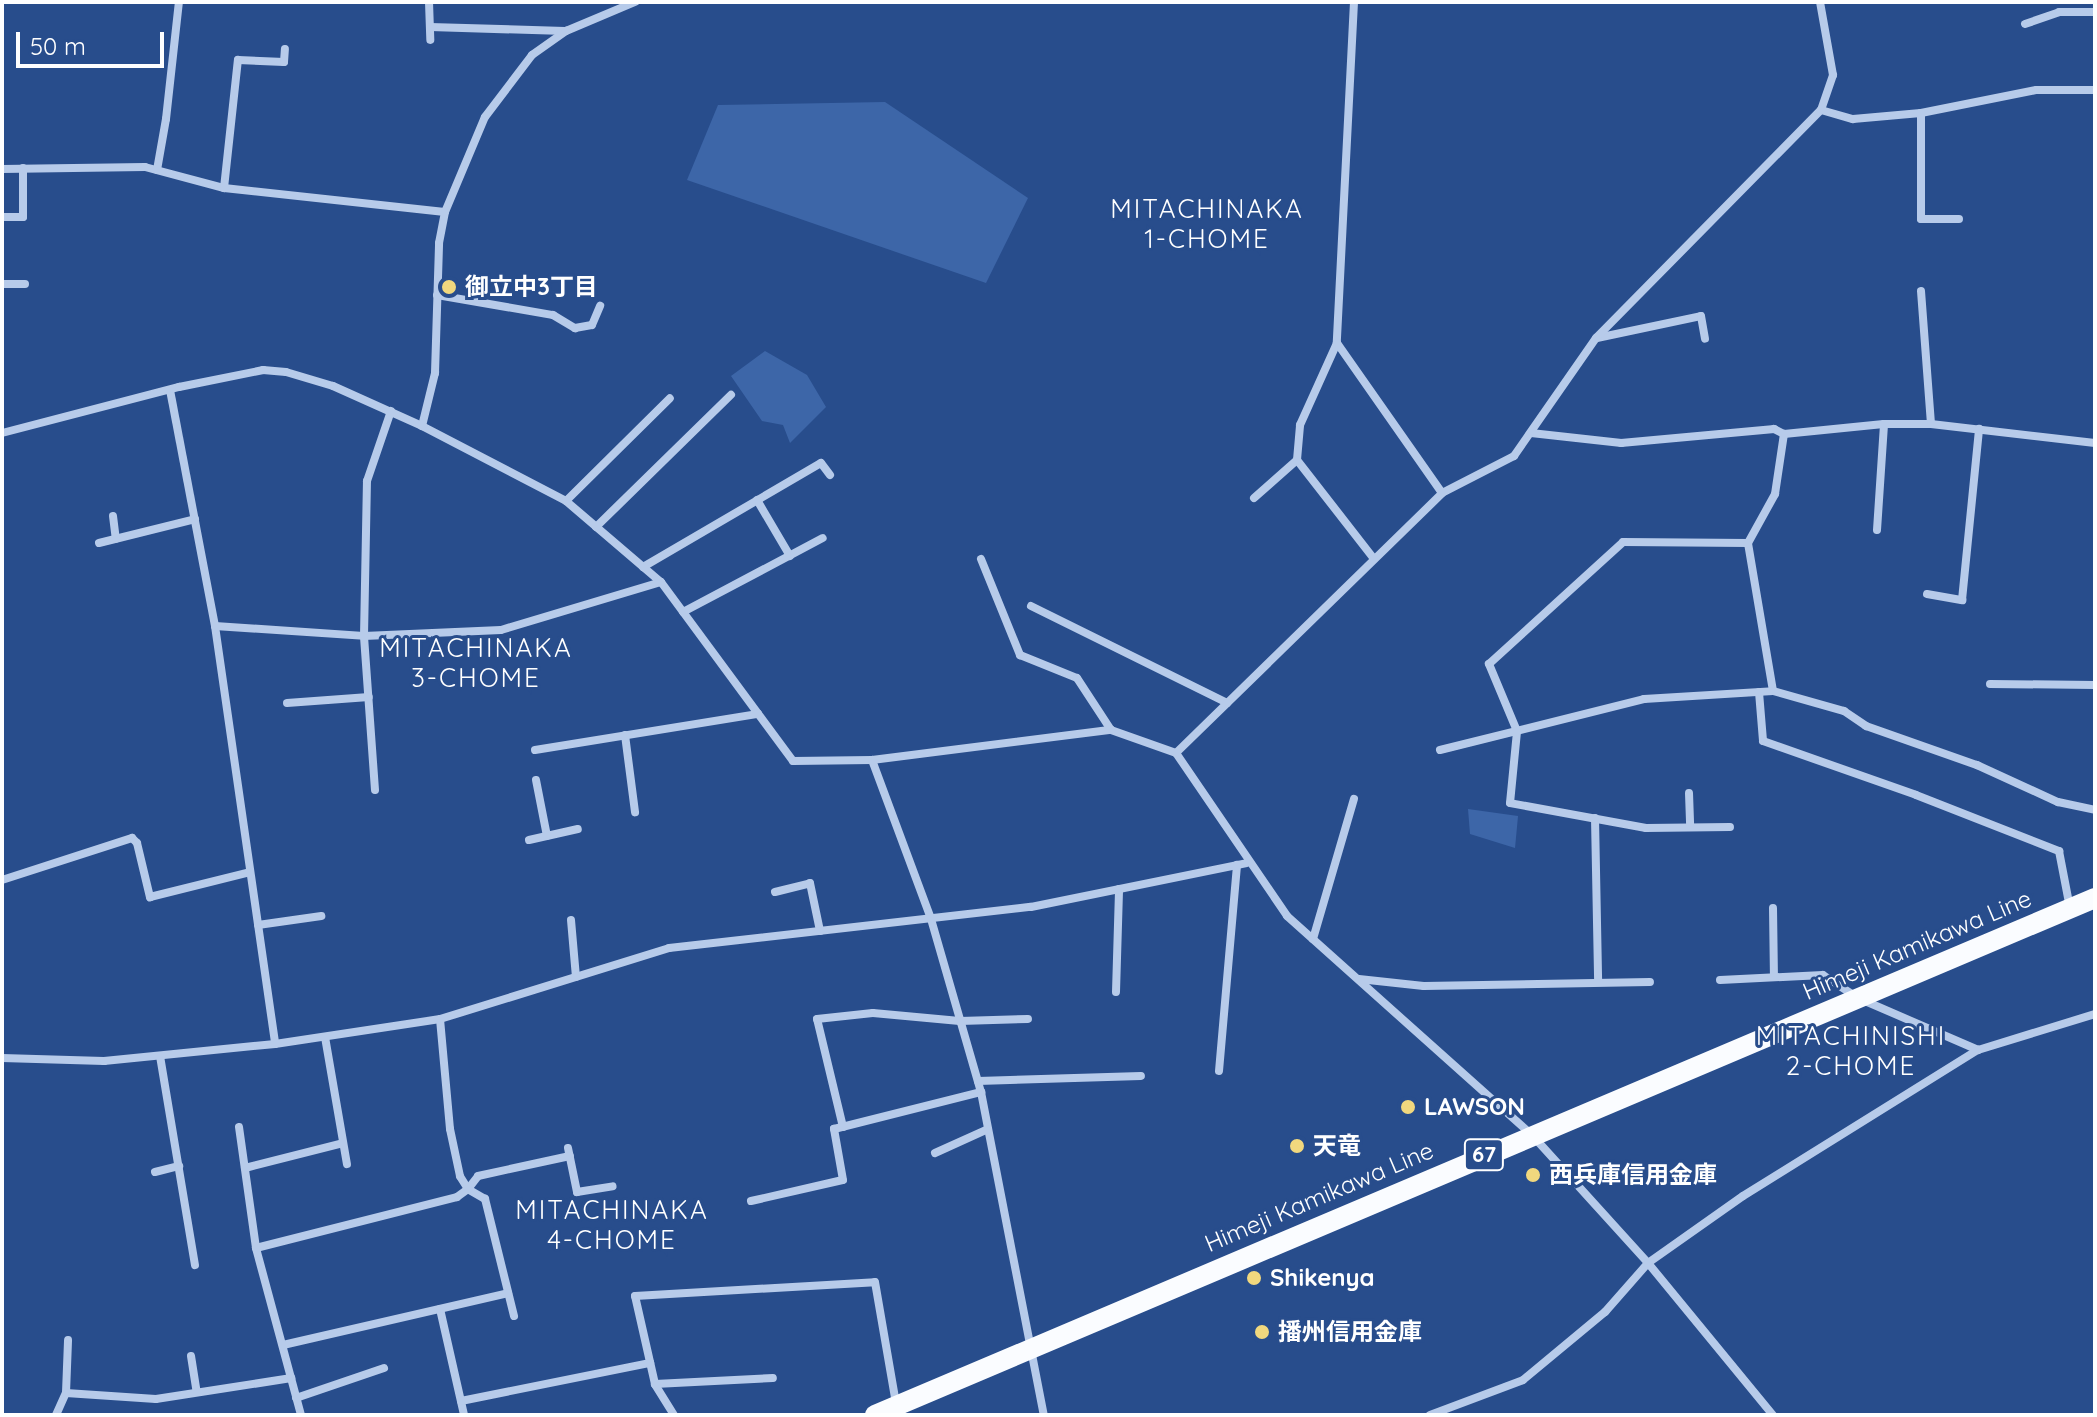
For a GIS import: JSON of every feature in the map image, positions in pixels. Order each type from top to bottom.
[{"type":"main road","name":"Himeji Kamikawa Line","points":[[875,1415],[2095,898]]},
{"type":"street","points":[[157,170],[179,2]]},
{"type":"street","points":[[429,2],[430,40]]},
{"type":"street","points":[[422,426],[435,373],[437,295],[445,212],[479,130],[507,85],[532,55],[566,31],[635,2]]},
{"type":"street","points":[[1354,2],[1337,343],[1300,425],[1297,460],[1374,559]]},
{"type":"street","points":[[1176,753],[1442,493],[1514,456],[1596,338],[1821,110],[1833,75],[1820,2]]},
{"type":"street","points":[[2057,2],[2059,12]]},
{"type":"street","points":[[2025,24],[2059,12],[2095,12]]},
{"type":"street","points":[[430,27],[566,31]]},
{"type":"street","points":[[224,188],[238,60],[284,62],[285,49]]},
{"type":"street","points":[[1821,110],[1853,119],[1921,113],[2036,90],[2095,90]]},
{"type":"street","points":[[1921,113],[1921,219],[1959,219]]},
{"type":"street","points":[[2,217],[23,217],[23,168]]},
{"type":"street","points":[[2,169],[157,170],[224,188],[445,212]]},
{"type":"street","points":[[2,284],[25,284]]},
{"type":"street","points":[[1921,291],[1931,424]]},
{"type":"street","points":[[437,295],[553,315],[575,328],[592,325],[600,306]]},
{"type":"street","points":[[1596,338],[1701,316],[1705,339]]},
{"type":"street","points":[[1337,343],[1442,493]]},
{"type":"street","points":[[2,433],[239,374],[286,372],[333,386],[391,411],[501,471],[566,501],[661,582],[793,761],[872,760],[1111,730],[1176,753],[1247,863],[1287,916],[1532,1135],[1648,1263],[1773,1415]]},
{"type":"street","points":[[170,390],[215,626],[275,1044]]},
{"type":"street","points":[[596,527],[731,395]]},
{"type":"street","points":[[566,501],[670,398]]},
{"type":"street","points":[[375,790],[364,636],[367,481],[391,411]]},
{"type":"street","points":[[1531,433],[1621,443],[1774,429],[1784,434],[1884,424],[1931,424],[2095,443]]},
{"type":"street","points":[[1877,530],[1884,424]]},
{"type":"street","points":[[1927,594],[1962,600],[1979,429]]},
{"type":"street","points":[[1773,691],[1748,543],[1775,494],[1784,434]]},
{"type":"street","points":[[1254,498],[1297,460]]},
{"type":"street","points":[[643,567],[821,463],[830,475]]},
{"type":"street","points":[[757,500],[790,556]]},
{"type":"street","points":[[113,516],[116,539]]},
{"type":"street","points":[[99,543],[195,519]]},
{"type":"street","points":[[683,612],[823,538]]},
{"type":"street","points":[[1730,827],[1646,828],[1510,803],[1517,731],[1489,664],[1623,542],[1748,543]]},
{"type":"street","points":[[981,559],[1020,655],[1077,678],[1111,730]]},
{"type":"street","points":[[215,626],[364,636],[501,630],[661,582]]},
{"type":"street","points":[[1031,606],[1227,703]]},
{"type":"street","points":[[1990,684],[2095,685]]},
{"type":"street","points":[[1440,750],[1644,699],[1773,691],[1844,711],[1866,726],[1977,765],[2058,802],[2095,810]]},
{"type":"street","points":[[1759,692],[1763,741],[1916,795],[2059,851],[2070,909]]},
{"type":"street","points":[[287,703],[369,697]]},
{"type":"street","points":[[535,750],[758,714]]},
{"type":"street","points":[[625,735],[635,812]]},
{"type":"street","points":[[872,760],[931,919],[981,1092],[1044,1415]]},
{"type":"street","points":[[536,780],[547,836]]},
{"type":"street","points":[[1689,793],[1690,827]]},
{"type":"street","points":[[1313,939],[1354,799]]},
{"type":"street","points":[[1595,818],[1598,981]]},
{"type":"street","points":[[529,840],[578,829]]},
{"type":"street","points":[[2,880],[132,838],[137,843],[150,897],[250,872]]},
{"type":"street","points":[[2,1058],[104,1061],[275,1044],[440,1019],[669,948],[1031,907],[1247,863]]},
{"type":"street","points":[[1219,1071],[1237,865]]},
{"type":"street","points":[[775,892],[810,883],[820,931]]},
{"type":"street","points":[[1116,992],[1119,889]]},
{"type":"street","points":[[1773,908],[1774,977]]},
{"type":"street","points":[[258,925],[321,916]]},
{"type":"street","points":[[571,920],[576,977]]},
{"type":"street","points":[[1720,980],[1823,975],[1858,998],[1978,1050]]},
{"type":"street","points":[[1358,979],[1424,986],[1650,982]]},
{"type":"street","points":[[843,1127],[817,1019],[873,1013],[960,1021],[1028,1019]]},
{"type":"street","points":[[1430,1415],[1523,1380],[1605,1312],[1648,1263],[1743,1196],[1978,1050],[2095,1014]]},
{"type":"street","points":[[440,1019],[450,1129],[460,1176],[468,1189],[485,1199],[514,1316]]},
{"type":"street","points":[[325,1037],[347,1164]]},
{"type":"street","points":[[160,1056],[195,1265]]},
{"type":"street","points":[[978,1081],[1141,1076]]},
{"type":"street","points":[[751,1201],[843,1180],[834,1129],[981,1092]]},
{"type":"street","points":[[239,1127],[256,1248],[301,1415]]},
{"type":"street","points":[[935,1153],[988,1129]]},
{"type":"street","points":[[245,1168],[343,1143]]},
{"type":"street","points":[[256,1248],[457,1197],[478,1176],[569,1152],[577,1192],[613,1186]]},
{"type":"street","points":[[155,1172],[179,1166]]},
{"type":"street","points":[[674,1415],[655,1384],[635,1296],[875,1282],[897,1406]]},
{"type":"street","points":[[283,1345],[508,1293]]},
{"type":"street","points":[[440,1309],[464,1415]]},
{"type":"street","points":[[56,1415],[66,1393],[68,1340]]},
{"type":"street","points":[[191,1356],[197,1392]]},
{"type":"street","points":[[461,1401],[650,1363]]},
{"type":"street","points":[[296,1398],[384,1368]]},
{"type":"street","points":[[66,1393],[156,1399],[291,1378]]},
{"type":"street","points":[[655,1384],[773,1378]]},
{"type":"shaded area","points":[[885,102],[1028,198],[986,283],[687,180],[718,105]]},
{"type":"shaded area","points":[[765,351],[807,375],[826,407],[790,443],[783,425],[762,421],[731,376]]},
{"type":"shaded area","points":[[1468,809],[1518,816],[1515,848],[1470,834]]},
{"type":"place","name":"御立中3丁目","points":[[449,287]]},
{"type":"place","name":"LAWSON","points":[[1408,1107]]},
{"type":"place","name":"天竜","points":[[1297,1146]]},
{"type":"place","name":"西兵庫信用金庫","points":[[1533,1175]]},
{"type":"place","name":"Shikenya","points":[[1254,1278]]},
{"type":"place","name":"播州信用金庫","points":[[1262,1332]]},
{"type":"district","name":"MITACHINAKA 1-CHOME","points":[[1207,224]]},
{"type":"district","name":"MITACHINAKA 3-CHOME","points":[[476,663]]},
{"type":"district","name":"MITACHINISHI 2-CHOME","points":[[1851,1051]]},
{"type":"district","name":"MITACHINAKA 4-CHOME","points":[[612,1225]]}]
